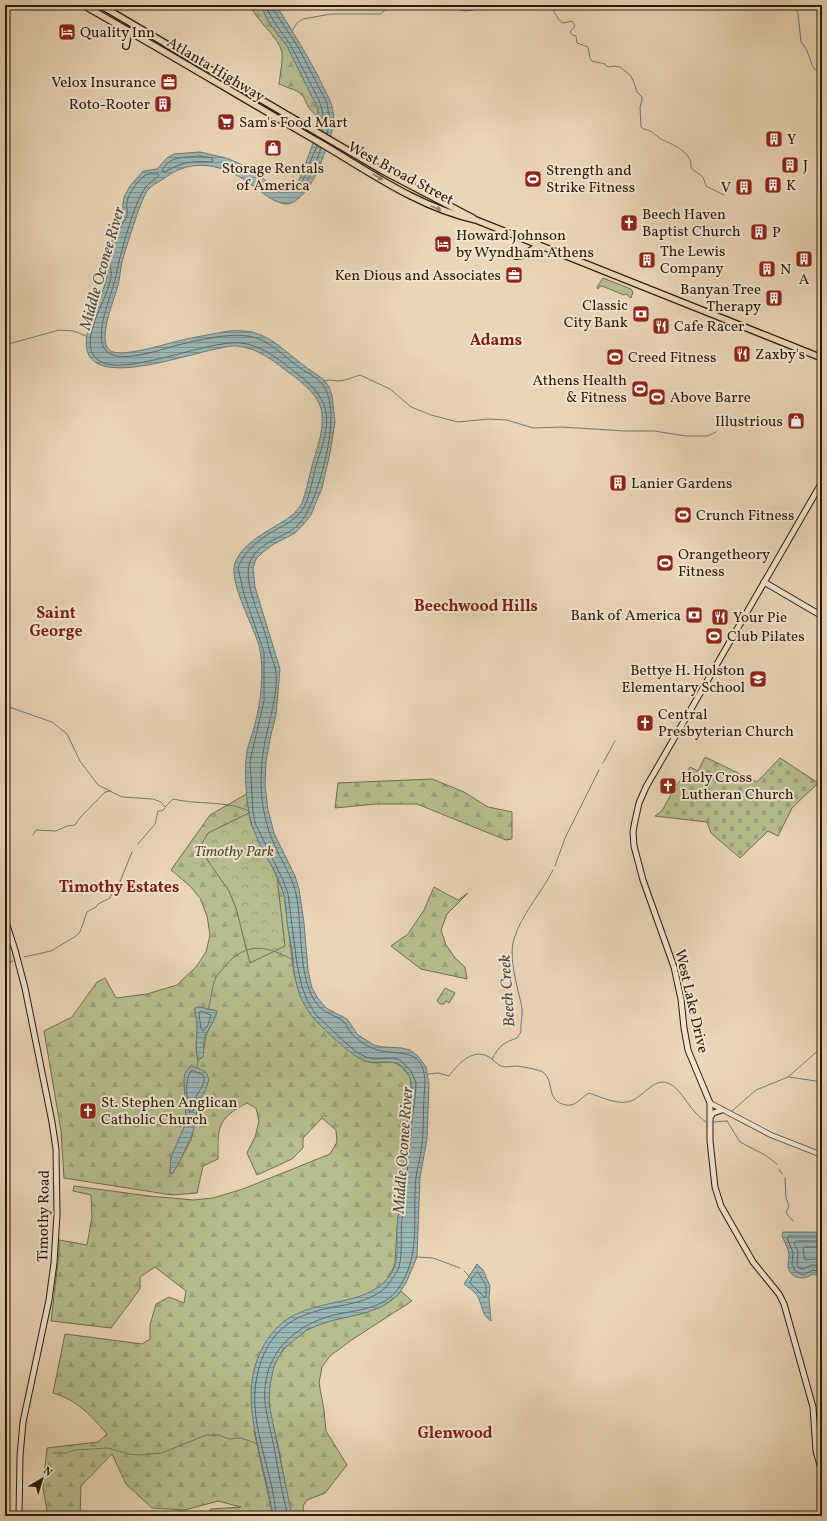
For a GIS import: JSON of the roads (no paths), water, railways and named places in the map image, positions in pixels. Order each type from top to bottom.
[{"type":"main road","name":"Atlanta Highway","points":[[83,5],[316,141]]},
{"type":"main road","name":"Atlanta Highway","points":[[100,5],[326,137]]},
{"type":"main road","points":[[122,27],[128,35],[126,46]]},
{"type":"main road","name":"West Broad Street","points":[[326,137],[410,186],[476,220],[822,358]]},
{"type":"main road","name":"West Broad Street","points":[[316,141],[406,193],[456,216],[476,220]]},
{"type":"main road","points":[[406,193],[410,186]]},
{"type":"main road","points":[[516,256],[524,255],[539,245]]},
{"type":"main road","name":"West Lake Drive","points":[[822,482],[646,786],[639,803],[633,832],[637,859],[674,966],[681,999],[688,1050],[710,1103],[711,1159],[715,1187],[722,1206],[753,1262],[779,1294],[784,1304],[812,1407],[816,1451],[822,1472]]},
{"type":"main road","points":[[764,582],[822,616]]},
{"type":"main road","name":"Timothy Road","points":[[5,919],[24,981],[56,1149],[57,1214],[54,1262],[49,1300],[23,1422],[18,1516]]},
{"type":"main road","points":[[711,1116],[718,1110],[722,1110]]},
{"type":"street","points":[[710,1103],[771,1135],[822,1155]]},
{"type":"water","points":[[260,5],[276,5],[298,40],[331,103],[334,114],[333,126],[326,149],[315,176],[300,197],[288,204],[270,198],[245,180],[230,172],[210,166],[191,166],[182,169],[153,186],[147,191],[144,197],[122,262],[118,286],[107,320],[105,338],[106,345],[109,350],[122,353],[229,331],[252,332],[272,341],[324,380],[329,387],[332,396],[335,422],[330,453],[322,488],[311,515],[295,533],[274,544],[263,552],[256,559],[253,568],[255,587],[280,669],[276,715],[266,762],[265,786],[268,810],[274,833],[295,876],[299,889],[304,923],[308,970],[312,988],[317,997],[326,1008],[347,1019],[358,1035],[374,1045],[410,1050],[418,1056],[426,1067],[429,1084],[427,1139],[420,1177],[417,1257],[406,1283],[398,1295],[383,1306],[365,1313],[330,1321],[308,1329],[283,1349],[274,1366],[270,1385],[269,1404],[292,1516],[273,1516],[253,1422],[251,1391],[257,1360],[270,1336],[289,1318],[324,1305],[361,1296],[385,1282],[394,1269],[397,1257],[397,1227],[412,1088],[410,1078],[402,1066],[393,1062],[368,1062],[361,1059],[344,1047],[311,1016],[299,993],[297,985],[284,895],[275,872],[259,843],[251,823],[248,806],[246,758],[259,706],[262,668],[260,650],[235,582],[235,563],[245,548],[259,536],[291,516],[302,503],[322,429],[321,409],[312,392],[302,383],[273,361],[260,353],[245,347],[237,346],[221,348],[173,360],[121,368],[101,365],[89,355],[87,335],[90,322],[106,281],[108,272],[106,258],[123,214],[124,197],[130,186],[143,171],[157,169],[167,158],[174,154],[200,152],[226,158],[243,165],[275,189],[284,193],[288,192],[297,184],[317,133],[318,109],[287,46],[270,24]]},
{"type":"water","points":[[199,1007],[217,1011],[205,1037],[203,1057],[198,1060],[196,1051],[197,1022],[195,1008]]},
{"type":"water","points":[[191,1065],[206,1072],[209,1079],[206,1089],[199,1101],[193,1132],[181,1159],[173,1173],[170,1173],[171,1157],[185,1125],[184,1080],[185,1073]]},
{"type":"water","points":[[783,1232],[822,1232],[822,1276],[813,1274],[799,1278],[792,1274],[788,1267],[789,1254],[782,1236]]},
{"type":"water","points":[[477,1264],[483,1270],[490,1286],[489,1298],[491,1321],[484,1313],[477,1295],[464,1284]]},
{"type":"waterway","points":[[292,31],[297,23],[303,19],[331,14],[380,14],[392,5]]},
{"type":"waterway","points":[[435,5],[466,11],[506,5]]},
{"type":"waterway","points":[[550,5],[559,20],[563,23],[572,21],[575,26],[570,32],[572,35],[576,36],[577,43],[588,47],[592,61],[605,64],[606,66],[610,67],[620,67],[630,75],[637,92],[642,97],[640,107],[641,127],[682,150],[689,158],[691,168],[703,177],[706,186],[724,195]]},
{"type":"waterway","points":[[794,5],[798,13],[801,42],[806,48],[815,70],[822,71]]},
{"type":"waterway","name":"Middle Oconee River","points":[[5,345],[59,330],[74,331],[86,336]]},
{"type":"waterway","points":[[324,381],[340,381],[360,375],[390,389],[411,407],[431,415],[458,422],[489,419],[507,420],[533,428],[562,427],[625,431],[654,431],[686,436],[707,436],[716,432]]},
{"type":"waterway","points":[[5,710],[9,707],[52,722],[67,734],[80,761],[98,785],[122,797],[153,799],[161,802],[165,807],[173,799],[231,805],[249,811]]},
{"type":"waterway","name":"Beech Creek","points":[[603,763],[615,741]]},
{"type":"waterway","name":"Beech Creek","points":[[555,866],[565,838],[599,770]]},
{"type":"waterway","points":[[33,835],[36,830],[56,831],[67,826],[75,825],[84,813],[105,792],[110,791]]},
{"type":"waterway","points":[[138,844],[155,824],[158,811],[162,811],[165,808]]},
{"type":"waterway","points":[[24,957],[51,951],[76,936],[80,932],[87,912],[110,898],[112,893],[117,889],[132,852]]},
{"type":"waterway","name":"Beech Creek","points":[[492,1059],[502,1045],[517,1038],[521,1032],[522,1008],[514,973],[512,947],[517,930],[553,870]]},
{"type":"waterway","points":[[208,1010],[216,977],[234,957],[242,952],[250,949],[266,949],[284,955],[293,960]]},
{"type":"waterway","points":[[5,964],[13,961]]},
{"type":"waterway","points":[[732,1111],[756,1090],[788,1077],[822,1047]]},
{"type":"waterway","points":[[428,1074],[438,1073],[449,1076],[456,1067],[466,1059],[477,1054],[483,1054],[503,1067],[518,1066],[543,1072],[549,1080],[555,1099],[559,1103],[566,1105],[573,1105],[589,1093],[613,1101],[627,1102],[638,1097],[653,1085],[664,1082],[674,1086],[696,1113],[706,1122]]},
{"type":"waterway","points":[[197,1068],[198,1060]]},
{"type":"waterway","points":[[789,1077],[822,1082]]},
{"type":"waterway","points":[[727,1121],[740,1142],[765,1155],[777,1164]]},
{"type":"waterway","points":[[713,1122],[727,1121]]},
{"type":"waterway","points":[[779,1169],[782,1174]]},
{"type":"waterway","points":[[785,1178],[786,1198],[789,1206],[786,1213],[793,1221]]},
{"type":"waterway","points":[[416,1257],[433,1258],[460,1268]]},
{"type":"waterway","points":[[464,1271],[469,1276]]},
{"type":"waterway","points":[[53,1453],[108,1448],[129,1454],[139,1455],[162,1453],[206,1435],[219,1435],[229,1439],[241,1438],[258,1444]]},
{"type":"place","name":"Quality Inn","points":[[67,32]]},
{"type":"place","name":"Velox Insurance","points":[[169,82]]},
{"type":"place","name":"Roto-Rooter","points":[[163,104]]},
{"type":"place","name":"Sam's Food Mart","points":[[226,122]]},
{"type":"place","name":"Y","points":[[774,139]]},
{"type":"place","name":"Storage Rentals of America","points":[[273,148]]},
{"type":"place","name":"J","points":[[790,165]]},
{"type":"place","name":"Strength and Strike Fitness","points":[[533,179]]},
{"type":"place","name":"K","points":[[773,185]]},
{"type":"place","name":"V","points":[[744,187]]},
{"type":"place","name":"Beech Haven Baptist Church","points":[[629,223]]},
{"type":"place","name":"P","points":[[759,232]]},
{"type":"place","name":"Howard Johnson by Wyndham Athens","points":[[443,244]]},
{"type":"place","name":"A","points":[[804,259]]},
{"type":"place","name":"The Lewis Company","points":[[647,260]]},
{"type":"place","name":"N","points":[[767,269]]},
{"type":"place","name":"Ken Dious and Associates","points":[[514,275]]},
{"type":"place","name":"Banyan Tree Therapy","points":[[774,298]]},
{"type":"place","name":"Classic City Bank","points":[[641,314]]},
{"type":"place","name":"Cafe Racer","points":[[661,326]]},
{"type":"place","name":"Zaxby's","points":[[742,354]]},
{"type":"place","name":"Creed Fitness","points":[[615,357]]},
{"type":"place","name":"Athens Health & Fitness","points":[[640,389]]},
{"type":"place","name":"Above Barre","points":[[657,397]]},
{"type":"place","name":"Illustrious","points":[[796,421]]},
{"type":"place","name":"Lanier Gardens","points":[[618,483]]},
{"type":"place","name":"Crunch Fitness","points":[[683,515]]},
{"type":"place","name":"Orangetheory Fitness","points":[[665,563]]},
{"type":"place","name":"Bank of America","points":[[694,615]]},
{"type":"place","name":"Your Pie","points":[[720,617]]},
{"type":"place","name":"Club Pilates","points":[[714,636]]},
{"type":"place","name":"Bettye H. Holston Elementary School","points":[[758,679]]},
{"type":"place","name":"Central Presbyterian Church","points":[[645,723]]},
{"type":"place","name":"Holy Cross Lutheran Church","points":[[668,786]]},
{"type":"place","name":"St. Stephen Anglican Catholic Church","points":[[88,1111]]},
{"type":"district","name":"Adams","points":[[496,339]]},
{"type":"district","name":"Beechwood Hills","points":[[476,605]]},
{"type":"district","name":"Saint George","points":[[56,621]]},
{"type":"district","name":"Timothy Estates","points":[[119,886]]},
{"type":"district","name":"Glenwood","points":[[455,1432]]},
{"type":"park label","name":"Timothy Park","points":[[234,851]]}]
